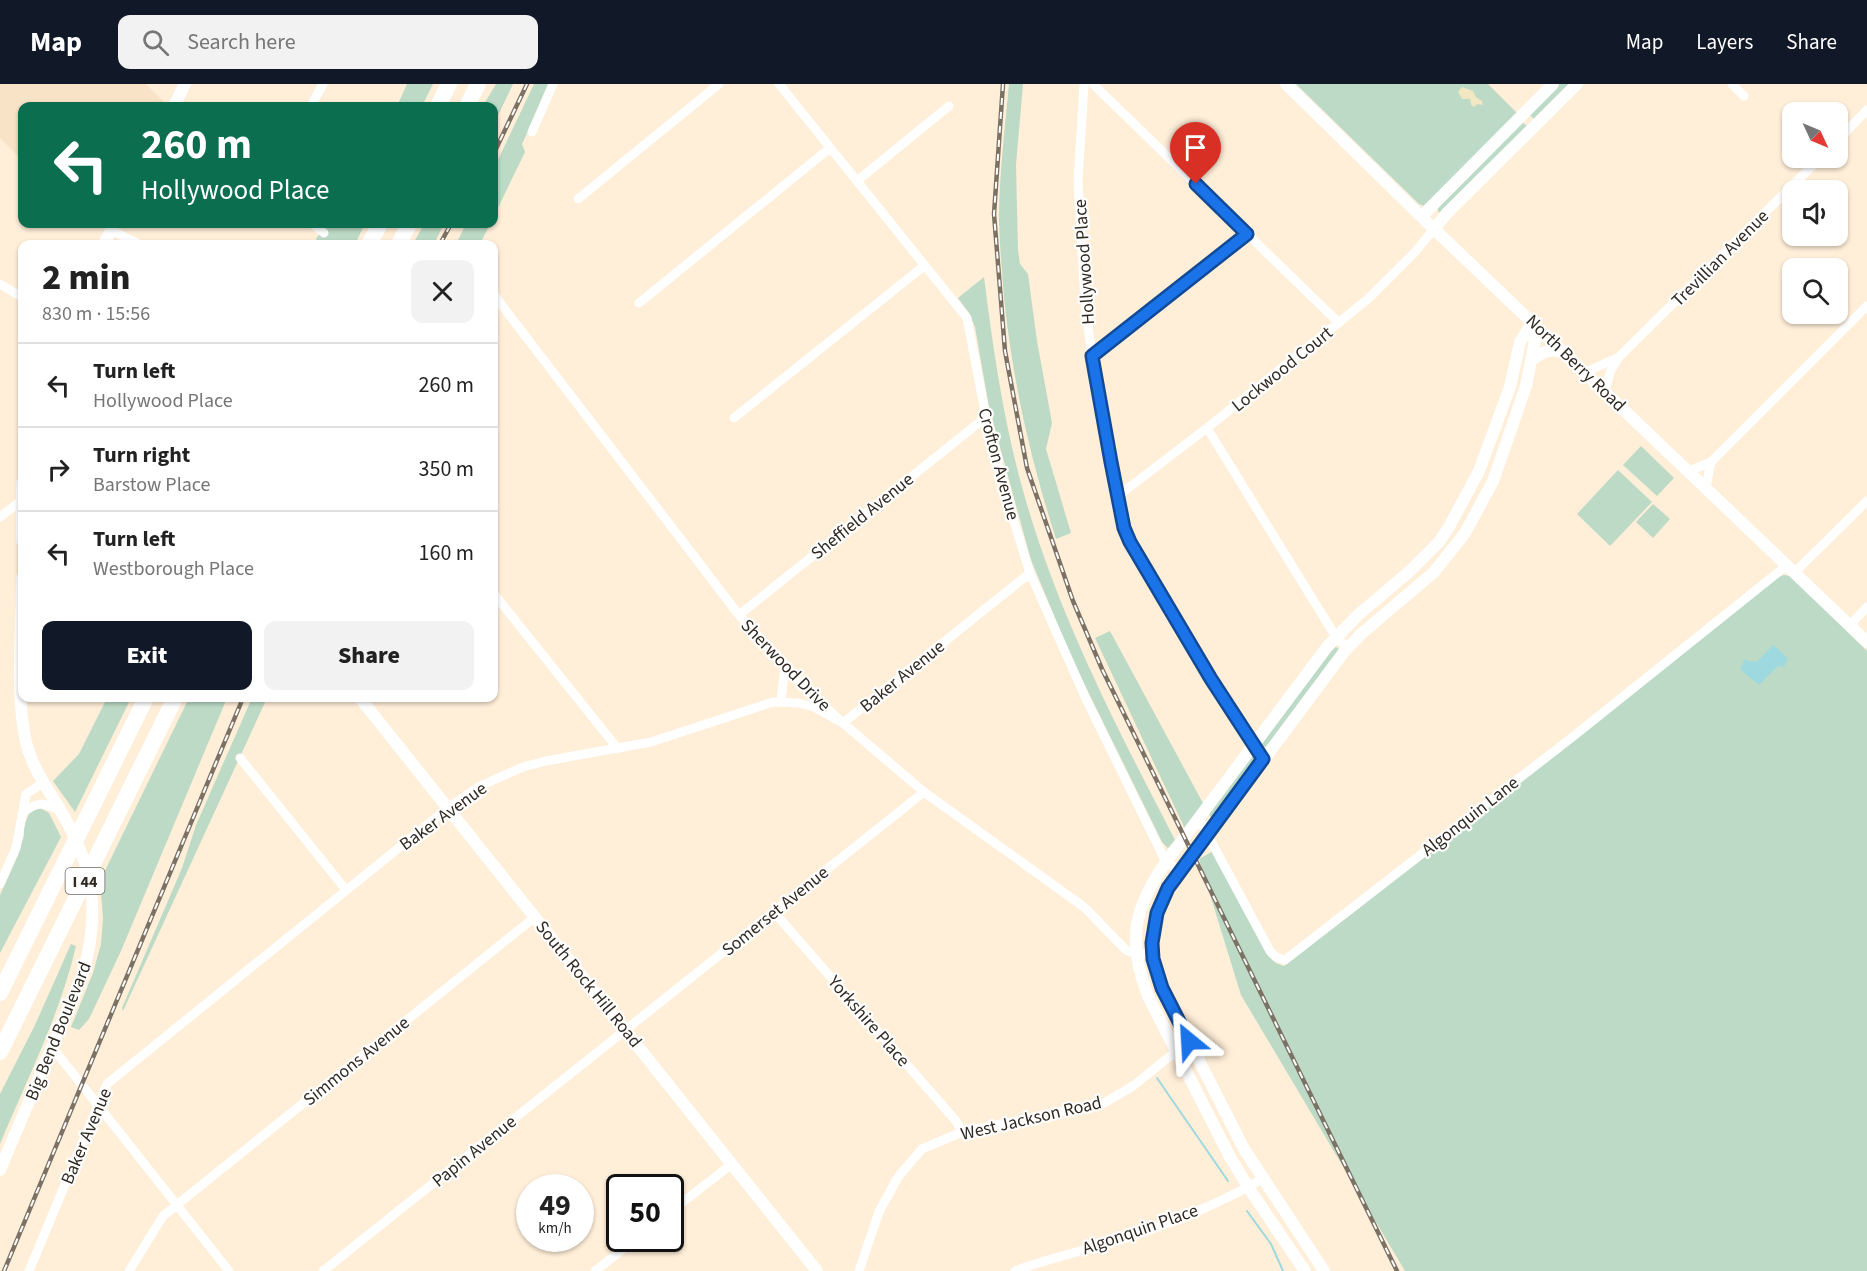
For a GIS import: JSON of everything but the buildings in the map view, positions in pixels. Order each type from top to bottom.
[{"type":"highway","points":[[440,102],[449,84]]},
{"type":"highway","points":[[469,102],[478,84]]},
{"type":"highway","name":"I 44","points":[[0,993],[144,702]]},
{"type":"highway","name":"I 44","points":[[0,1052],[173,702]]},
{"type":"main road","points":[[176,102],[185,84]]},
{"type":"main road","name":"North Berry Road","points":[[1286,84],[1434,229],[1867,642]]},
{"type":"main road","points":[[1422,216],[1553,84]]},
{"type":"main road","points":[[1434,229],[1447,213],[1577,84]]},
{"type":"main road","points":[[1523,114],[1535,125]]},
{"type":"main road","points":[[1324,1271],[1244,1149],[1162,988],[1152,952],[1153,928],[1168,888],[1348,648],[1359,635],[1434,572],[1465,533],[1483,503],[1526,386],[1535,340],[1533,322]]},
{"type":"main road","points":[[1305,1271],[1230,1157],[1149,996],[1138,968],[1136,954],[1135,943],[1140,910],[1146,894],[1166,862],[1336,637],[1428,554],[1449,527],[1479,471],[1510,387],[1520,342],[1533,322]]},
{"type":"main road","points":[[1532,360],[1548,350],[1566,353]]},
{"type":"main road","points":[[1498,419],[1513,425]]},
{"type":"main road","points":[[1468,495],[1483,503]]},
{"type":"main road","name":"Big Bend Boulevard","points":[[0,1170],[83,973],[91,944],[94,918],[86,861],[73,832],[43,783],[26,744],[21,702]]},
{"type":"main road","name":"South Rock Hill Road","points":[[363,702],[818,1271]]},
{"type":"street","points":[[313,102],[322,84]]},
{"type":"street","points":[[532,132],[553,84]]},
{"type":"street","points":[[578,199],[719,84]]},
{"type":"street","name":"Crofton Avenue","points":[[779,84],[967,318],[986,417],[1007,499],[1030,573],[1086,699],[1166,862]]},
{"type":"street","name":"Hollywood Place","points":[[1084,84],[1078,191],[1084,292],[1092,356],[1124,528],[1136,555],[1263,759]]},
{"type":"street","points":[[1094,84],[1339,323]]},
{"type":"street","points":[[1732,84],[1744,96]]},
{"type":"street","points":[[857,181],[949,106]]},
{"type":"street","points":[[1848,130],[1867,110]]},
{"type":"street","points":[[639,303],[830,148]]},
{"type":"street","name":"Trevillian Avenue","points":[[1605,391],[1619,357],[1810,168]]},
{"type":"street","points":[[115,228],[133,240]]},
{"type":"street","points":[[318,228],[324,233]]},
{"type":"street","name":"Lockwood Court","points":[[1118,496],[1207,428],[1377,291],[1434,229]]},
{"type":"street","points":[[1092,356],[1247,234]]},
{"type":"street","points":[[734,418],[924,266]]},
{"type":"street","points":[[0,284],[18,295]]},
{"type":"street","name":"Sherwood Drive","points":[[498,300],[739,615],[785,666],[843,723],[924,792],[1084,908],[1126,950],[1136,954]]},
{"type":"street","points":[[1689,471],[1711,462],[1867,306]]},
{"type":"street","name":"Trevillian Avenue","points":[[1586,372],[1619,357]]},
{"type":"street","name":"Sheffield Avenue","points":[[739,615],[986,417]]},
{"type":"street","points":[[1207,428],[1336,637],[1348,648]]},
{"type":"street","points":[[1706,487],[1711,462]]},
{"type":"street","points":[[1790,570],[1867,501]]},
{"type":"street","points":[[0,517],[18,503]]},
{"type":"street","name":"Algonquin Lane","points":[[1198,819],[1208,833],[1270,951],[1282,960],[1289,958],[1790,570]]},
{"type":"street","name":"Baker Avenue","points":[[29,1271],[107,1083],[448,808],[480,786],[523,767],[618,749],[679,734],[781,701],[814,707],[843,723],[1030,573]]},
{"type":"street","points":[[498,599],[618,749]]},
{"type":"street","points":[[1850,625],[1867,608]]},
{"type":"street","points":[[781,701],[785,666]]},
{"type":"street","points":[[240,759],[346,890]]},
{"type":"street","points":[[0,884],[16,848],[26,794],[43,783]]},
{"type":"street","name":"Somerset Avenue","points":[[625,1030],[924,792]]},
{"type":"street","points":[[22,813],[39,803],[58,807]]},
{"type":"street","points":[[1166,862],[1180,871]]},
{"type":"street","name":"Yorkshire Place","points":[[774,912],[956,1121],[962,1132]]},
{"type":"street","name":"Simmons Avenue","points":[[129,1271],[162,1216],[535,917]]},
{"type":"street","points":[[1136,954],[1152,952]]},
{"type":"street","name":"Papin Avenue","points":[[323,1271],[625,1030]]},
{"type":"street","name":"West Jackson Road","points":[[859,1271],[879,1212],[898,1177],[922,1149],[962,1132],[1104,1103],[1133,1086],[1189,1041]]},
{"type":"street","points":[[52,1047],[229,1271]]},
{"type":"street","points":[[684,1201],[732,1164]]},
{"type":"street","name":"Algonquin Place","points":[[1015,1271],[1125,1238],[1175,1220],[1262,1179]]},
{"type":"street","points":[[595,1271],[619,1252]]},
{"type":"shaded area","points":[[0,84],[146,84],[164,102],[18,102],[18,156],[0,138]]},
{"type":"green space","points":[[407,84],[433,84],[424,102],[399,102]]},
{"type":"green space","points":[[496,84],[513,84],[498,116],[498,102],[485,102]]},
{"type":"green space","points":[[534,84],[550,84],[522,144],[525,152],[498,208],[498,160]]},
{"type":"green space","points":[[1009,84],[1023,84],[1016,165],[1018,250],[1020,264],[1028,274],[1052,423],[1046,449],[1071,533],[1056,539],[1038,479],[1024,420],[1012,360],[1004,298],[999,212]]},
{"type":"green space","points":[[1296,84],[1488,84],[1518,114],[1424,206],[1419,204]]},
{"type":"green space","points":[[1559,84],[1572,84],[1535,120],[1529,114]]},
{"type":"green space","points":[[1521,121],[1528,127],[1440,213],[1438,207]]},
{"type":"green space","points":[[323,228],[363,228],[357,240],[316,239]]},
{"type":"green space","points":[[422,228],[442,228],[436,240],[415,240]]},
{"type":"green space","points":[[464,228],[488,228],[482,240],[458,240]]},
{"type":"green space","points":[[984,277],[1004,409],[1015,461],[1036,533],[1089,667],[1175,840],[1168,848],[1162,842],[1073,661],[1031,560],[989,407],[975,327],[969,313],[958,298]]},
{"type":"green space","points":[[1641,446],[1674,478],[1657,496],[1623,465]]},
{"type":"green space","points":[[1618,470],[1652,502],[1610,546],[1577,514]]},
{"type":"green space","points":[[1653,504],[1670,519],[1653,538],[1636,522]]},
{"type":"green space","points":[[1790,576],[1867,651],[1867,1271],[1405,1271],[1241,995],[1199,859],[1213,851],[1268,956],[1284,966],[1657,674],[1777,577]]},
{"type":"green space","points":[[1110,631],[1204,805],[1185,829],[1095,638]]},
{"type":"green space","points":[[1335,646],[1339,649],[1266,747],[1263,746],[1262,743]]},
{"type":"green space","points":[[105,702],[129,702],[75,812],[53,781],[79,754]]},
{"type":"green space","points":[[187,702],[225,702],[121,951],[89,1019],[79,1030],[71,1027],[93,973],[101,944],[103,918],[100,881]]},
{"type":"green space","points":[[250,702],[265,702],[123,1011],[122,1008],[182,868],[196,825]]},
{"type":"green space","points":[[1252,756],[1256,761],[1212,819],[1209,814]]},
{"type":"green space","points":[[40,808],[49,813],[61,837],[0,953],[0,895],[18,855],[24,836],[24,826],[30,811]]},
{"type":"green space","points":[[71,944],[76,946],[61,997],[0,1144],[0,1094],[35,1025]]},
{"type":"sand","points":[[1462,87],[1473,91],[1483,105],[1477,104],[1474,107],[1470,99],[1462,99],[1458,92]]},
{"type":"water","points":[[1773,645],[1788,658],[1784,667],[1778,666],[1759,685],[1740,669],[1744,660],[1757,662]]},
{"type":"waterway","points":[[1157,1078],[1228,1181]]},
{"type":"waterway","points":[[1247,1211],[1271,1244],[1283,1271]]},
{"type":"railway","points":[[498,145],[527,84]]},
{"type":"railway","points":[[1003,84],[994,214],[1005,351],[1027,468],[1073,601],[1102,669],[1397,1271]]},
{"type":"railway","points":[[442,240],[449,228]]},
{"type":"railway","points":[[4,1271],[241,702]]},
{"type":"route","points":[[1189,1041],[1162,988],[1157,973],[1153,959],[1153,928],[1168,888],[1263,759],[1211,679],[1136,555],[1124,528],[1092,356],[1247,234],[1196,184]]}]
